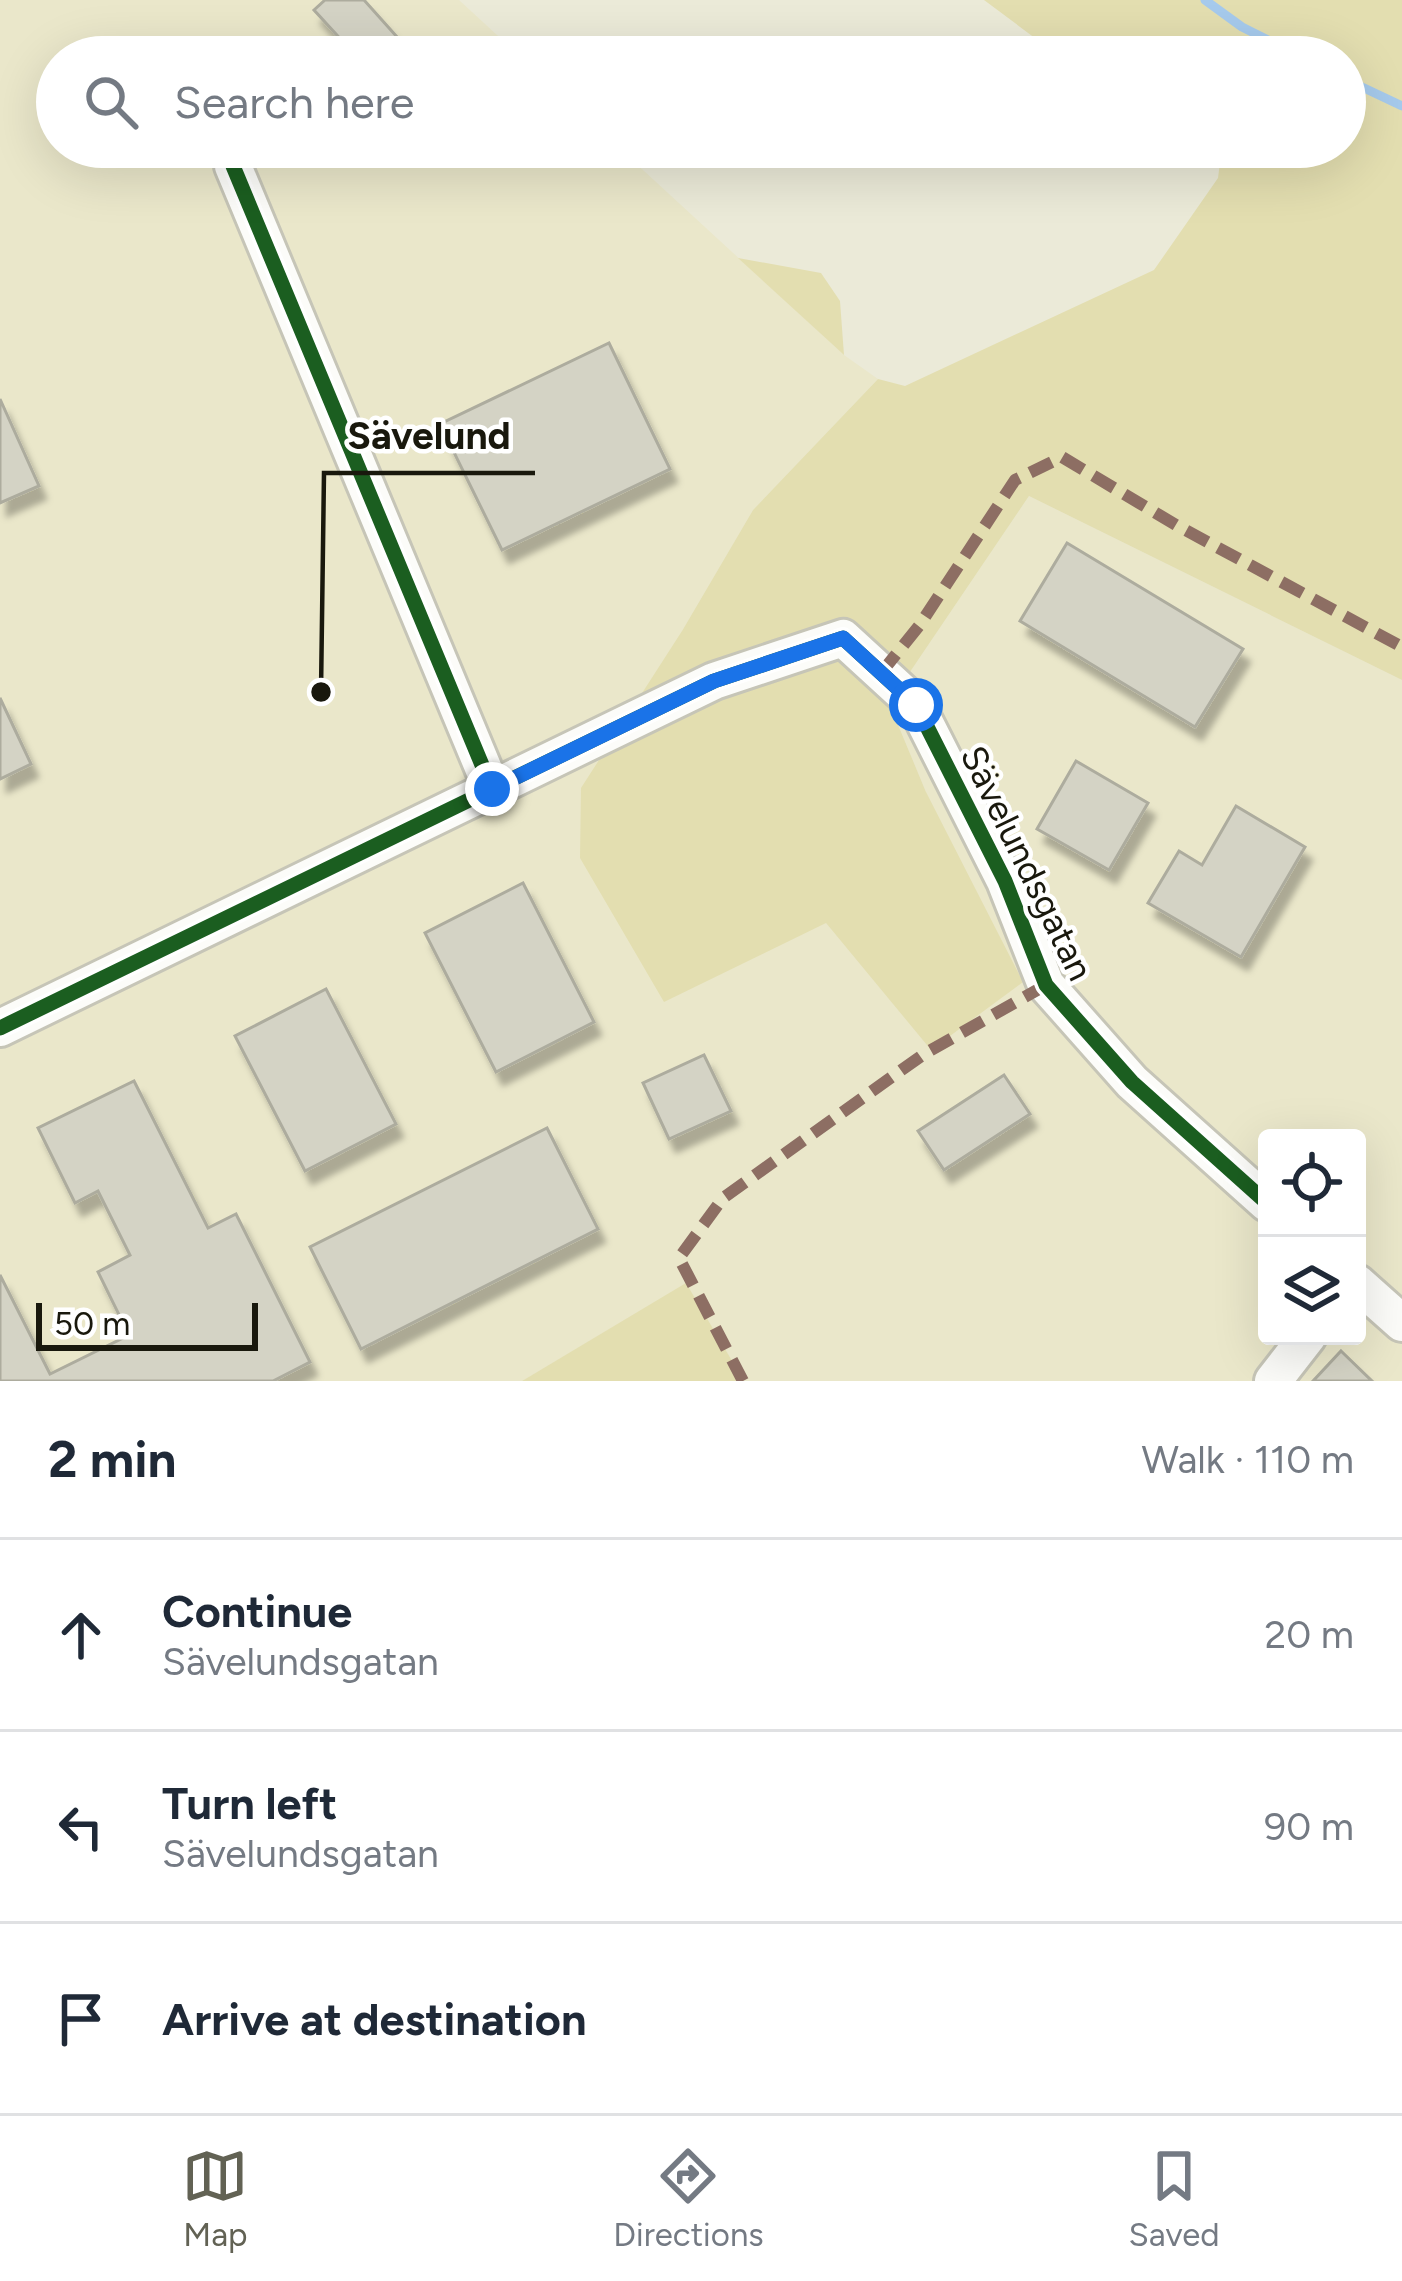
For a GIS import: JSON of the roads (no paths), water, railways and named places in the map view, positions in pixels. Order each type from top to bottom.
[{"type":"street","points":[[233,168],[492,789]]},
{"type":"street","name":"Sävelundsgatan","points":[[0,1028],[714,681],[843,638],[916,705],[1005,880],[1046,985],[1132,1082],[1258,1195]]},
{"type":"street","points":[[1366,1291],[1402,1323]]},
{"type":"street","points":[[1274,1381],[1301,1345]]},
{"type":"waterway","points":[[1205,0],[1260,36]]},
{"type":"waterway","points":[[1366,89],[1402,106]]},
{"type":"place","name":"Sävelund","points":[[321,692]]}]
